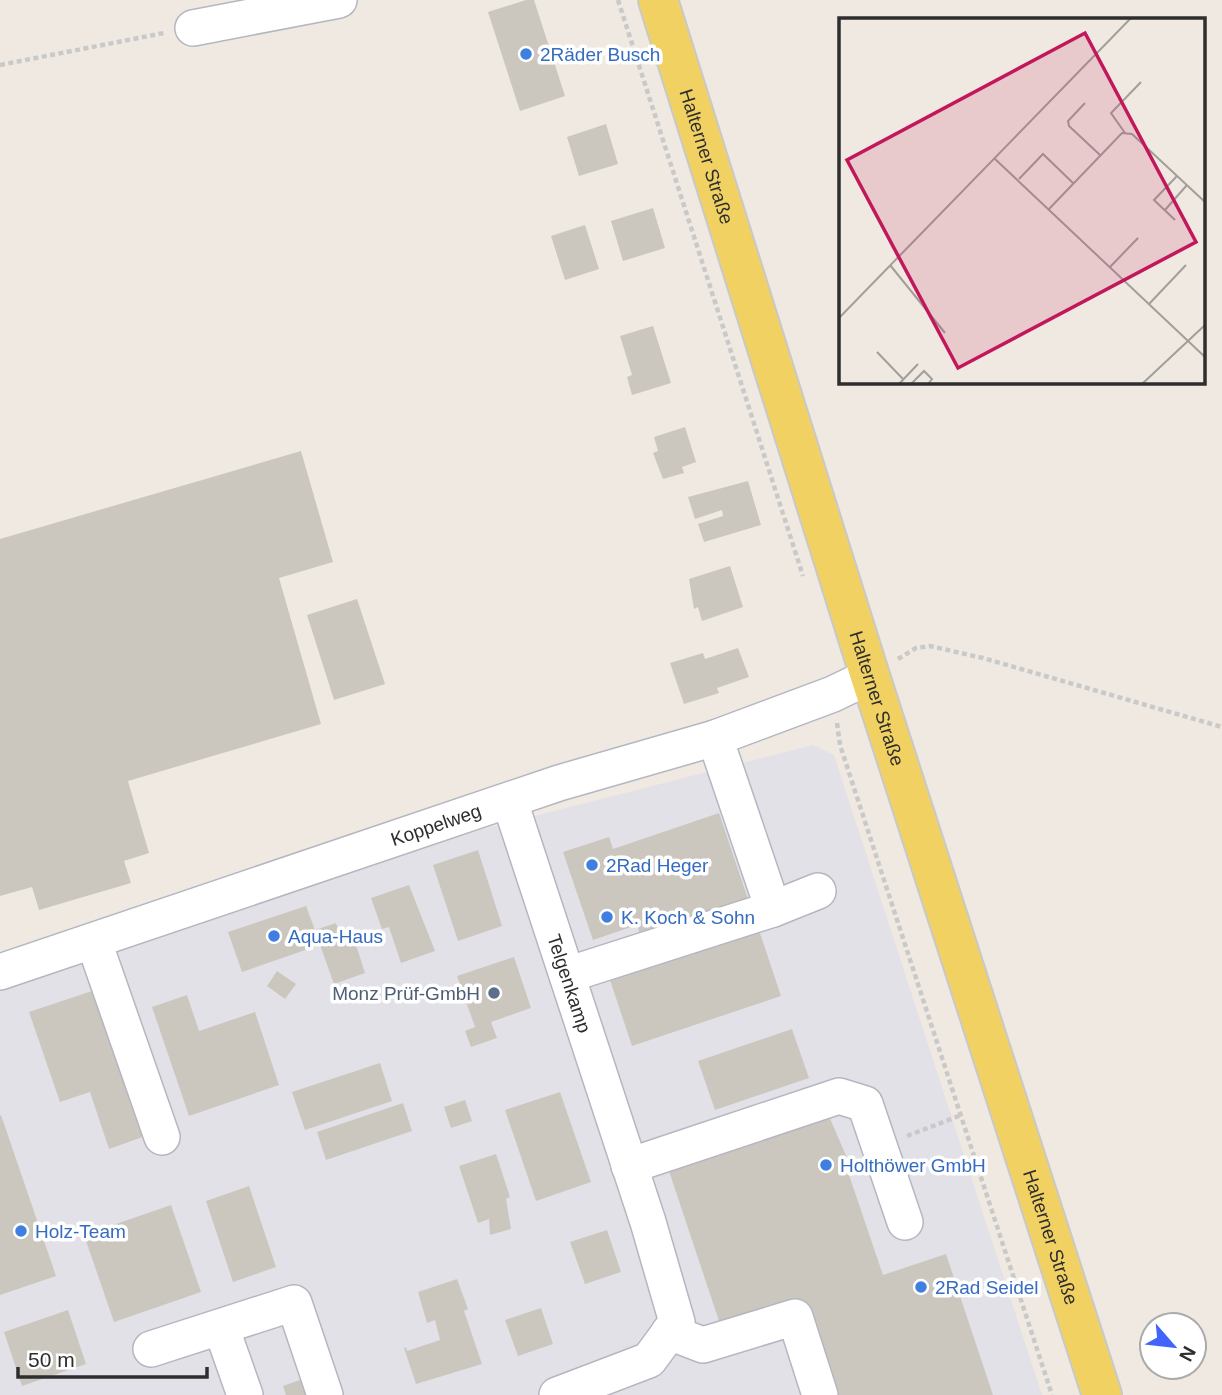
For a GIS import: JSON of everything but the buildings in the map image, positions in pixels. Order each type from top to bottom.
[{"type":"main road","name":"Halterner Straße","points":[[658,0],[870,676],[1102,1395]]},
{"type":"street","points":[[193,27],[339,0]]},
{"type":"street","name":"Koppelweg","points":[[0,972],[510,802],[559,783],[715,738],[833,694],[870,676]]},
{"type":"street","points":[[715,738],[773,909]]},
{"type":"street","name":"Telgenkamp","points":[[510,802],[677,1322],[670,1332]]},
{"type":"street","points":[[566,975],[773,909],[818,891]]},
{"type":"street","points":[[94,942],[162,1138]]},
{"type":"street","points":[[629,1166],[839,1096],[865,1104],[905,1222]]},
{"type":"street","points":[[150,1349],[294,1303],[325,1395]]},
{"type":"street","points":[[557,1395],[649,1360],[670,1332],[703,1345],[795,1317],[820,1395]]},
{"type":"street","points":[[220,1326],[245,1395]]},
{"type":"path","points":[[0,65],[193,27]]},
{"type":"path","points":[[870,676],[916,648],[930,646],[983,658],[1222,727]]},
{"type":"path","points":[[880,1146],[959,1116]]},
{"type":"shaded area","points":[[813,745],[834,755],[1042,1395],[0,1395],[0,988],[472,832]]},
{"type":"place","name":"2Räder Busch","points":[[526,54]]},
{"type":"place","name":"2Rad Heger","points":[[592,865]]},
{"type":"place","name":"K. Koch & Sohn","points":[[607,917]]},
{"type":"place","name":"Aqua-Haus","points":[[274,936]]},
{"type":"place","name":"Monz Prüf-GmbH","points":[[494,993]]},
{"type":"place","name":"Holthöwer GmbH","points":[[826,1165]]},
{"type":"place","name":"Holz-Team","points":[[21,1231]]},
{"type":"place","name":"2Rad Seidel","points":[[921,1287]]}]
